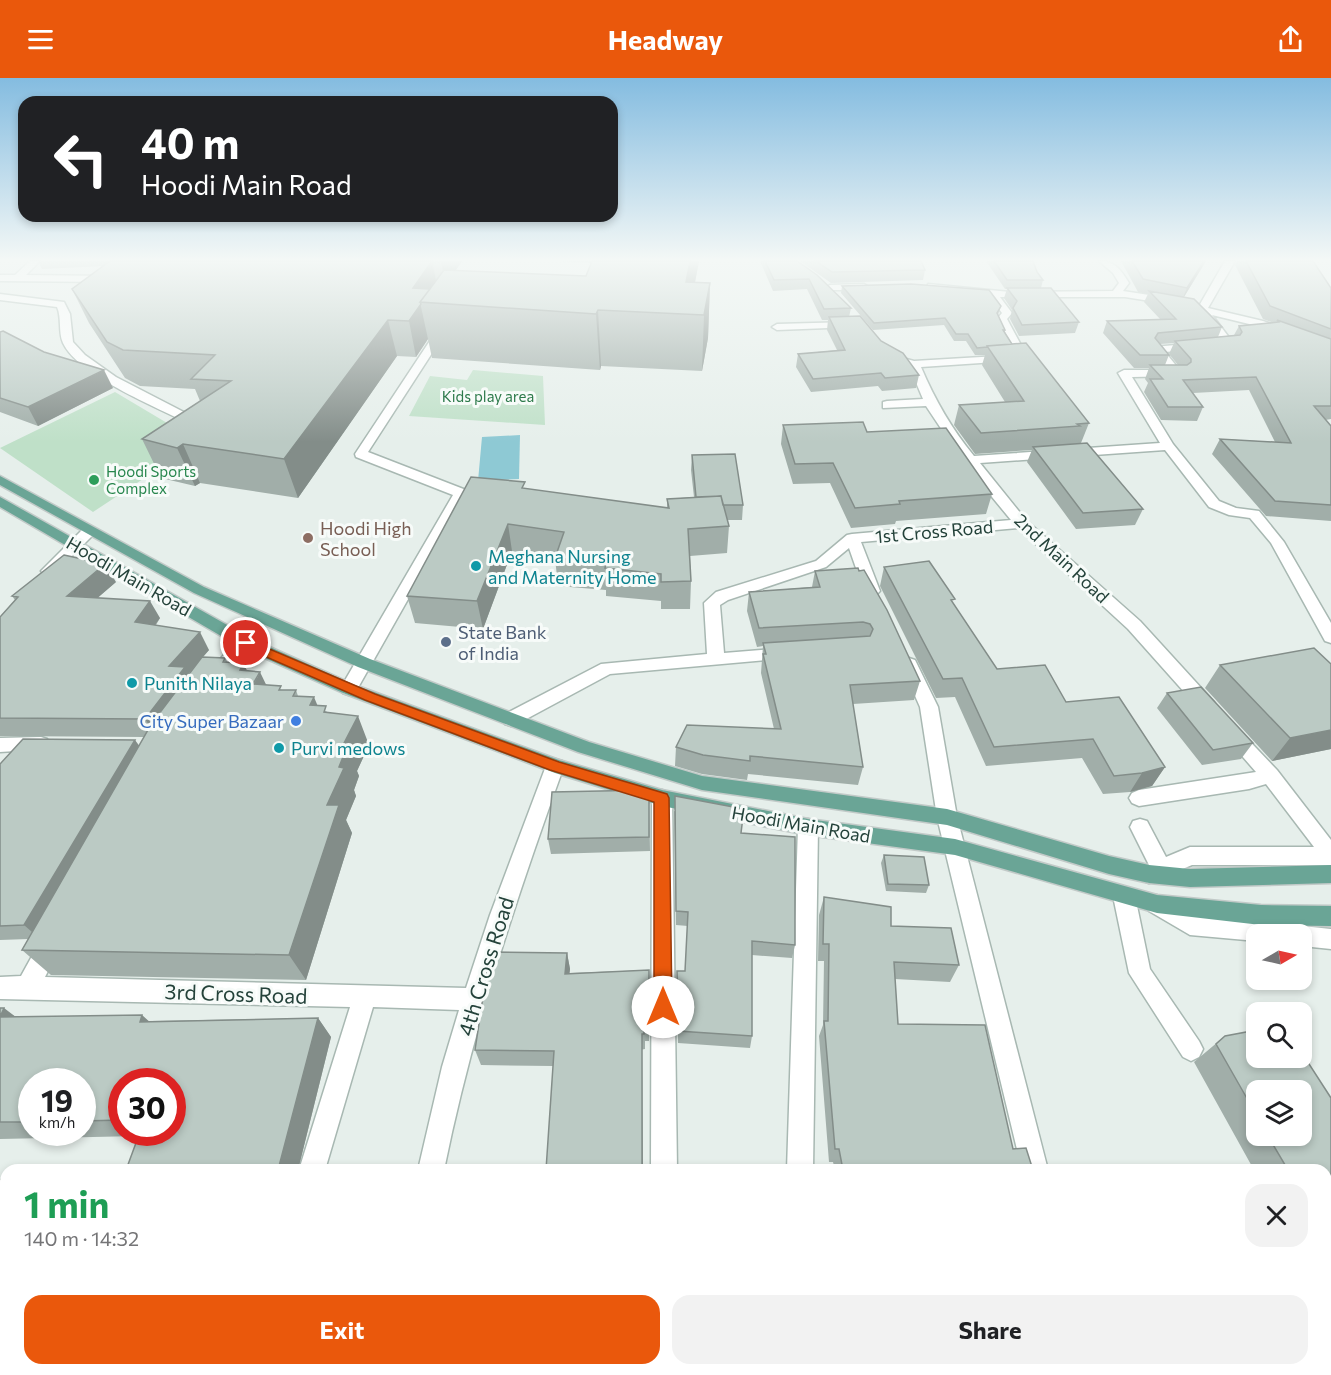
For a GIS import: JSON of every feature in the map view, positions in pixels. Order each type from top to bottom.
[{"type":"main road","points":[[0,480],[199,591],[364,663],[584,747],[702,783],[947,817],[1109,865],[1190,878],[1331,874]]},
{"type":"main road","name":"Hoodi Main Road","points":[[0,501],[246,643],[349,689],[555,766],[662,798],[808,827],[955,847],[1156,904],[1261,915],[1331,916]]},
{"type":"street","points":[[64,322],[65,338],[72,349],[91,366],[214,431]]},
{"type":"street","points":[[349,689],[461,493],[361,454],[448,322]]},
{"type":"street","points":[[777,327],[841,322]]},
{"type":"street","points":[[879,347],[884,355],[894,360],[914,364],[1022,358],[1003,322]]},
{"type":"street","points":[[1211,322],[1229,344],[1157,348],[1177,374],[1124,373],[1168,446],[1214,504],[1234,512],[1254,514],[1277,542],[1331,638]]},
{"type":"street","points":[[1253,322],[1290,334]]},
{"type":"street","name":"2nd Main Road","points":[[914,364],[930,402],[969,460],[1021,523],[1134,625],[1270,775],[1331,855]]},
{"type":"street","points":[[887,405],[930,402]]},
{"type":"street","points":[[969,460],[1168,446]]},
{"type":"street","name":"1st Cross Road","points":[[878,604],[852,538],[1021,523]]},
{"type":"street","points":[[38,583],[90,530]]},
{"type":"street","points":[[716,657],[712,603],[722,596],[821,564],[852,538]]},
{"type":"street","points":[[203,690],[215,673],[246,643]]},
{"type":"street","points":[[901,648],[929,707],[947,817],[1034,1164]]},
{"type":"street","points":[[511,719],[608,668],[716,657],[800,653]]},
{"type":"street","points":[[0,745],[62,744]]},
{"type":"street","name":"4th Cross Road","points":[[432,1164],[472,999],[513,876],[555,766]]},
{"type":"street","points":[[1139,798],[1249,782],[1270,775]]},
{"type":"street","points":[[662,798],[664,1164]]},
{"type":"street","points":[[800,1164],[808,827]]},
{"type":"street","points":[[1140,827],[1161,873],[1190,856],[1331,855]]},
{"type":"street","points":[[1124,896],[1140,972],[1191,1049]]},
{"type":"street","points":[[1156,904],[1190,925],[1246,930]]},
{"type":"street","points":[[27,987],[62,924]]},
{"type":"street","points":[[1312,937],[1331,939]]},
{"type":"street","name":"3rd Cross Road","points":[[0,988],[472,999]]},
{"type":"street","points":[[314,1164],[365,997]]},
{"type":"green space","name":"Kids play area","points":[[473,370],[543,376],[545,425],[409,416],[430,376],[467,380]]},
{"type":"green space","name":"Hoodi Sports Complex","points":[[115,392],[199,442],[93,512],[0,448]]},
{"type":"water","points":[[520,435],[519,479],[478,481],[482,437]]},
{"type":"building","points":[[93,322],[387,322],[284,459],[183,444],[177,448],[142,439],[231,381],[191,379],[215,355],[123,350],[107,342]]},
{"type":"building","points":[[831,322],[865,322],[881,341],[903,353],[919,375],[885,378],[881,373],[813,379],[798,354],[845,350]]},
{"type":"building","points":[[947,322],[1001,322],[1005,330],[1003,330],[1012,344],[977,348],[968,334],[956,334]]},
{"type":"building","points":[[1020,322],[1079,322],[1022,325]]},
{"type":"building","points":[[1108,322],[1217,322],[1222,327],[1158,333],[1155,338],[1169,355],[1140,355]]},
{"type":"building","points":[[1279,322],[1331,339],[1331,406],[1314,406],[1331,426],[1331,505],[1275,501],[1220,439],[1291,443],[1256,377],[1183,380],[1203,407],[1168,407],[1150,379],[1163,379],[1150,365],[1187,365],[1191,362],[1191,359],[1175,341],[1240,335],[1242,332],[1239,326]]},
{"type":"building","points":[[1311,322],[1331,322],[1331,329]]},
{"type":"building","points":[[3,331],[44,352],[104,370],[28,407],[0,398],[0,332]]},
{"type":"building","points":[[1026,343],[1089,423],[1077,424],[1080,426],[981,433],[959,405],[1024,401],[987,346]]},
{"type":"building","points":[[863,422],[867,432],[946,428],[992,494],[899,501],[900,504],[855,508],[833,463],[795,464],[783,425]]},
{"type":"building","points":[[1087,443],[1143,509],[1083,513],[1033,447]]},
{"type":"building","points":[[735,454],[743,505],[723,505],[721,496],[696,497],[692,455]]},
{"type":"building","points":[[471,477],[525,482],[522,488],[669,508],[667,499],[721,496],[729,526],[688,529],[691,581],[661,582],[661,574],[605,568],[606,563],[555,558],[564,532],[508,524],[477,601],[407,596]]},
{"type":"building","points":[[64,555],[105,564],[67,596],[150,601],[135,622],[200,632],[169,666],[185,667],[145,719],[0,718],[0,617],[18,597],[12,596]]},
{"type":"building","points":[[929,561],[955,599],[951,600],[997,669],[1045,665],[1066,702],[1119,697],[1165,767],[1142,773],[1114,776],[1093,739],[994,747],[962,678],[943,679],[884,567]]},
{"type":"building","points":[[858,568],[859,571],[864,570],[887,610],[920,681],[850,685],[863,767],[750,756],[750,761],[703,755],[676,747],[687,725],[781,729],[763,654],[766,654],[763,643],[870,636],[873,629],[870,624],[863,622],[759,628],[749,592],[820,587],[815,571]]},
{"type":"building","points":[[1314,648],[1331,664],[1331,730],[1290,738],[1220,665]]},
{"type":"building","points":[[202,657],[225,658],[223,662],[243,663],[240,670],[260,672],[253,684],[281,686],[279,690],[296,690],[293,696],[314,697],[310,705],[326,706],[324,712],[358,716],[342,747],[347,747],[339,767],[344,768],[327,805],[339,805],[289,955],[22,950],[152,723]]},
{"type":"building","points":[[1201,687],[1253,743],[1213,750],[1167,693]]},
{"type":"building","points":[[23,739],[135,740],[24,925],[0,926],[0,764]]},
{"type":"building","points":[[649,790],[649,837],[548,839],[552,792]]},
{"type":"building","points":[[675,796],[744,809],[741,833],[795,837],[795,945],[752,941],[752,1036],[678,1031],[677,971],[685,971],[688,912],[676,911]]},
{"type":"building","points":[[884,855],[924,857],[929,885],[888,884]]},
{"type":"building","points":[[824,897],[891,907],[891,926],[951,928],[959,965],[894,962],[898,1024],[985,1025],[1013,1149],[1026,1148],[1031,1164],[842,1164],[839,1149],[835,1149],[824,1021],[828,1021],[829,944],[823,944]]},
{"type":"building","points":[[493,952],[567,953],[565,974],[649,970],[649,1026],[644,1026],[644,1034],[642,1034],[642,1164],[546,1164],[554,1051],[475,1050],[487,971]]},
{"type":"building","points":[[142,1015],[140,1022],[318,1018],[280,1164],[128,1164],[135,1146],[186,1146],[186,1068],[108,1068],[108,1120],[96,1121],[96,1068],[18,1068],[18,1122],[0,1122],[0,1017]]},
{"type":"building","points":[[1246,1032],[1246,1068],[1312,1068],[1331,1098],[1331,1164],[1284,1164],[1274,1146],[1312,1146],[1312,1080],[1246,1080],[1246,1097],[1216,1044],[1225,1036]]},
{"type":"place","name":"Hoodi Sports Complex","points":[[94,480]]},
{"type":"place","name":"Hoodi High School","points":[[308,538]]},
{"type":"place","name":"Meghana Nursing and Maternity Home","points":[[476,566]]},
{"type":"place","name":"State Bank of India","points":[[446,642]]},
{"type":"place","name":"Punith Nilaya","points":[[132,683]]},
{"type":"place","name":"City Super Bazaar","points":[[296,721]]},
{"type":"place","name":"Purvi medows","points":[[279,748]]},
{"type":"route","points":[[246,643],[349,689],[555,766],[662,798],[663,1007]]}]
